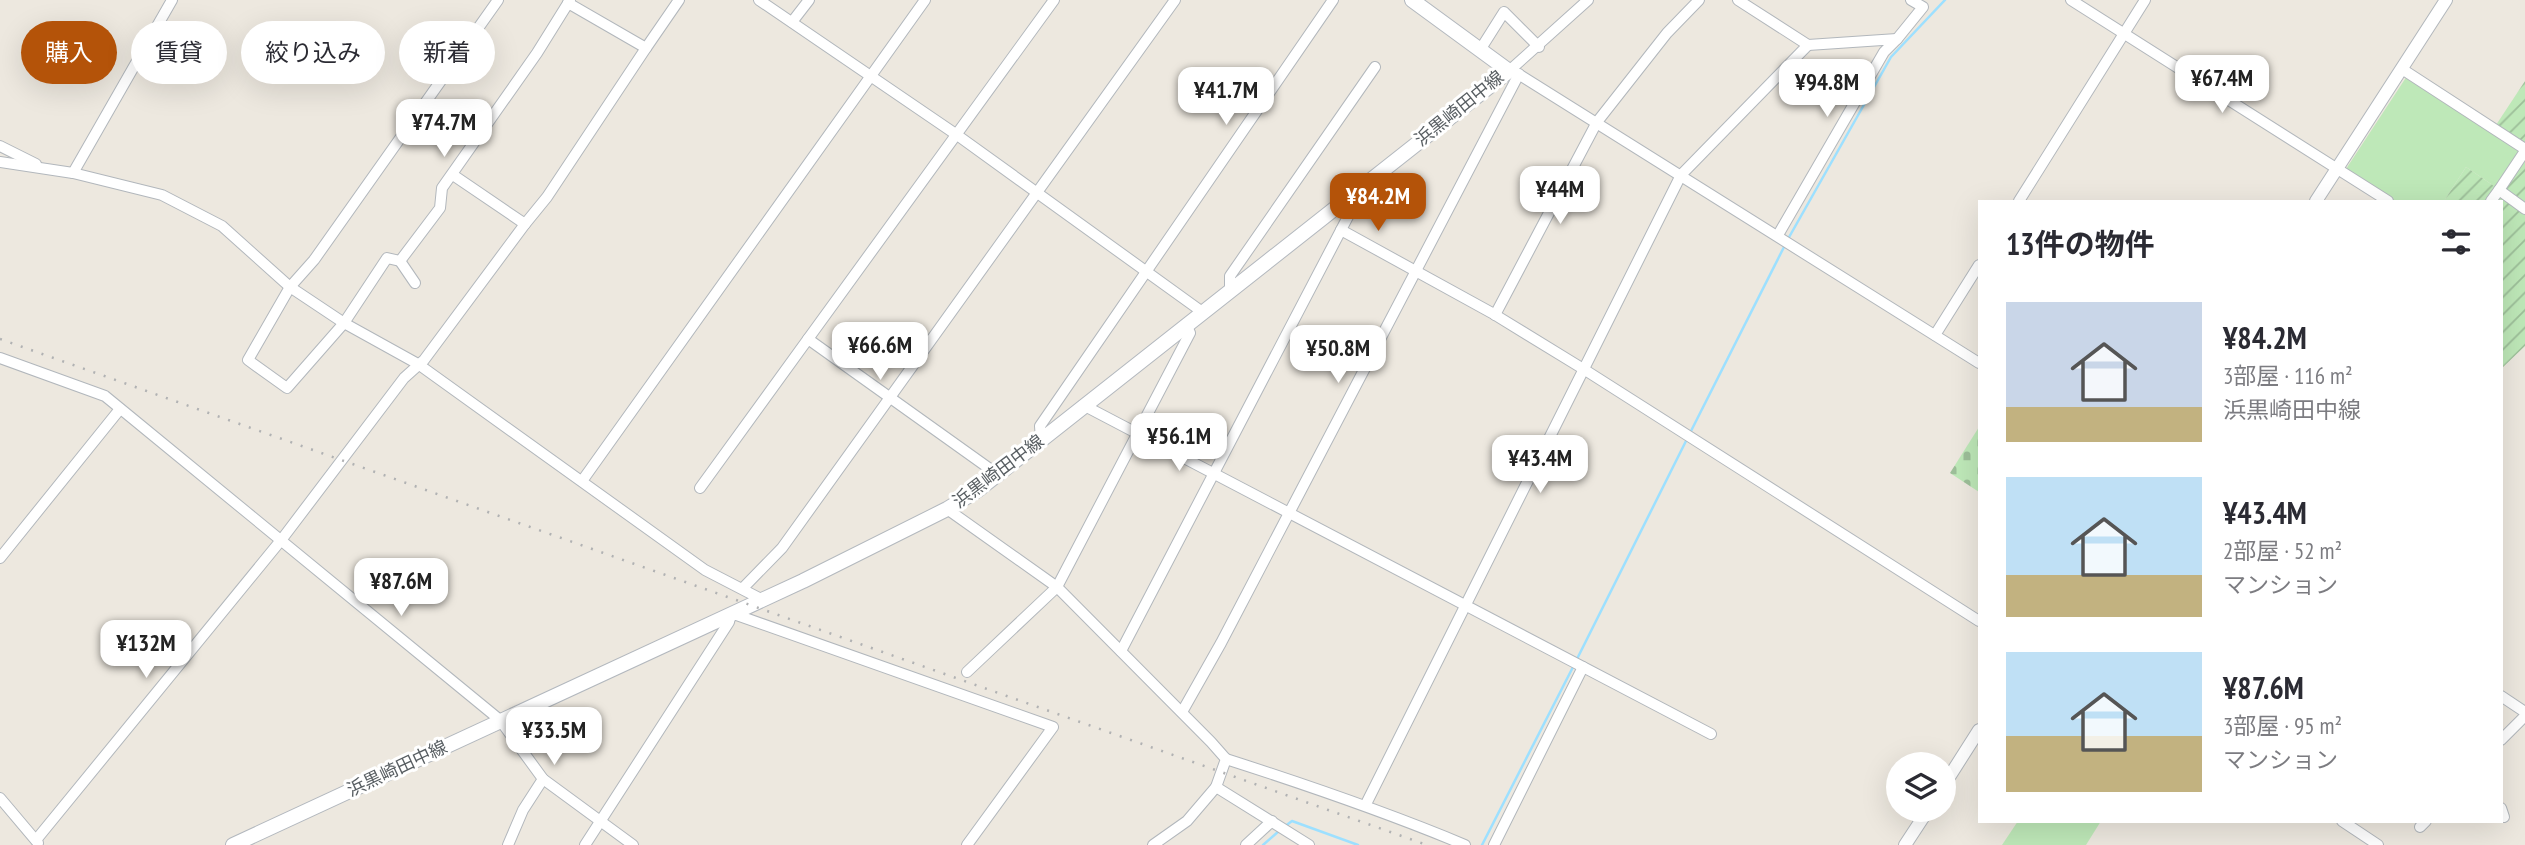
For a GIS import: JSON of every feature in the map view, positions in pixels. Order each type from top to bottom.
[{"type":"main road","name":"浜黒崎田中線","points":[[233,845],[761,598],[815,576],[947,509],[998,474],[1201,311],[1514,72],[1412,0]]},
{"type":"street","points":[[73,173],[172,0]]},
{"type":"street","points":[[415,283],[400,261],[387,258],[344,323],[287,388],[248,360],[290,286],[314,260],[498,0]]},
{"type":"street","points":[[0,798],[38,842],[282,539],[404,377],[424,360],[547,197],[679,0]]},
{"type":"street","points":[[759,0],[957,135],[1201,311]]},
{"type":"street","points":[[792,22],[809,0]]},
{"type":"street","points":[[582,481],[925,0]]},
{"type":"street","points":[[700,488],[1054,0]]},
{"type":"street","points":[[743,588],[782,548],[1175,0]]},
{"type":"street","points":[[1041,439],[1040,426],[1333,0]]},
{"type":"street","points":[[1182,712],[1415,272],[1514,72],[1588,0]]},
{"type":"street","points":[[1495,315],[1597,122],[1667,33],[1699,0]]},
{"type":"street","points":[[1738,0],[1808,45],[1897,39]]},
{"type":"street","points":[[1778,235],[1884,51],[1927,4],[1911,0]]},
{"type":"street","points":[[2071,0],[2386,200]]},
{"type":"street","points":[[2020,200],[2145,0]]},
{"type":"street","points":[[2317,200],[2446,0]]},
{"type":"street","points":[[400,261],[440,208],[442,188],[537,53],[569,1],[646,48]]},
{"type":"street","points":[[1480,50],[1504,12],[1539,47]]},
{"type":"street","points":[[1366,804],[1681,175],[1808,45]]},
{"type":"street","points":[[1230,289],[1230,276],[1376,67]]},
{"type":"street","points":[[2402,69],[2525,150],[2492,200]]},
{"type":"street","points":[[1514,72],[1978,362]]},
{"type":"street","points":[[0,146],[44,169]]},
{"type":"street","points":[[0,162],[73,173],[162,195],[222,226],[290,286],[344,323],[418,364],[705,570],[761,598]]},
{"type":"street","points":[[453,175],[525,224]]},
{"type":"street","points":[[2498,190],[2525,209]]},
{"type":"street","points":[[1121,651],[1354,205],[1354,192]]},
{"type":"street","points":[[1341,230],[1495,315],[1585,369],[1978,620]]},
{"type":"street","points":[[1935,335],[1978,267]]},
{"type":"street","points":[[967,672],[1057,587],[1190,334],[1186,324]]},
{"type":"street","points":[[808,340],[998,474]]},
{"type":"street","points":[[0,358],[105,396],[499,720],[543,779],[633,845]]},
{"type":"street","points":[[1083,405],[1711,734]]},
{"type":"street","points":[[0,558],[120,409]]},
{"type":"street","points":[[947,509],[1057,587],[1226,759],[1324,793],[1366,804],[1465,845]]},
{"type":"street","points":[[585,845],[729,622],[731,613],[1053,727],[967,845]]},
{"type":"street","points":[[1494,845],[1583,667]]},
{"type":"street","points":[[2503,698],[2525,714],[2503,738]]},
{"type":"street","points":[[1956,766],[1978,732]]},
{"type":"street","points":[[1153,845],[1187,821],[1216,788],[1226,759]]},
{"type":"street","points":[[508,845],[523,810],[543,779]]},
{"type":"street","points":[[1216,788],[1309,845]]},
{"type":"street","points":[[1246,845],[1272,821]]},
{"type":"street","points":[[1905,845],[1920,822]]},
{"type":"street","points":[[2345,823],[2378,845]]},
{"type":"green space","points":[[2407,76],[2521,151],[2497,188],[2466,167],[2445,200],[2393,200],[2346,169]]},
{"type":"green space","points":[[2525,81],[2525,146],[2496,125]]},
{"type":"green space","points":[[2525,157],[2525,346],[2503,367],[2503,200],[2496,200]]},
{"type":"green space","points":[[2466,167],[2497,188],[2488,200],[2445,200]]},
{"type":"green space","points":[[1978,429],[1978,491],[1950,473]]},
{"type":"green space","points":[[2017,823],[2100,823],[2086,845],[2002,845]]},
{"type":"waterway","points":[[1788,239],[1891,57],[1945,0]]},
{"type":"waterway","points":[[1690,433],[1785,245]]},
{"type":"waterway","points":[[1576,661],[1687,439]]},
{"type":"waterway","points":[[1482,845],[1573,667]]},
{"type":"waterway","points":[[1284,827],[1292,821],[1358,845]]},
{"type":"waterway","points":[[1263,845],[1279,831]]},
{"type":"railway","points":[[0,339],[1427,845]]}]
